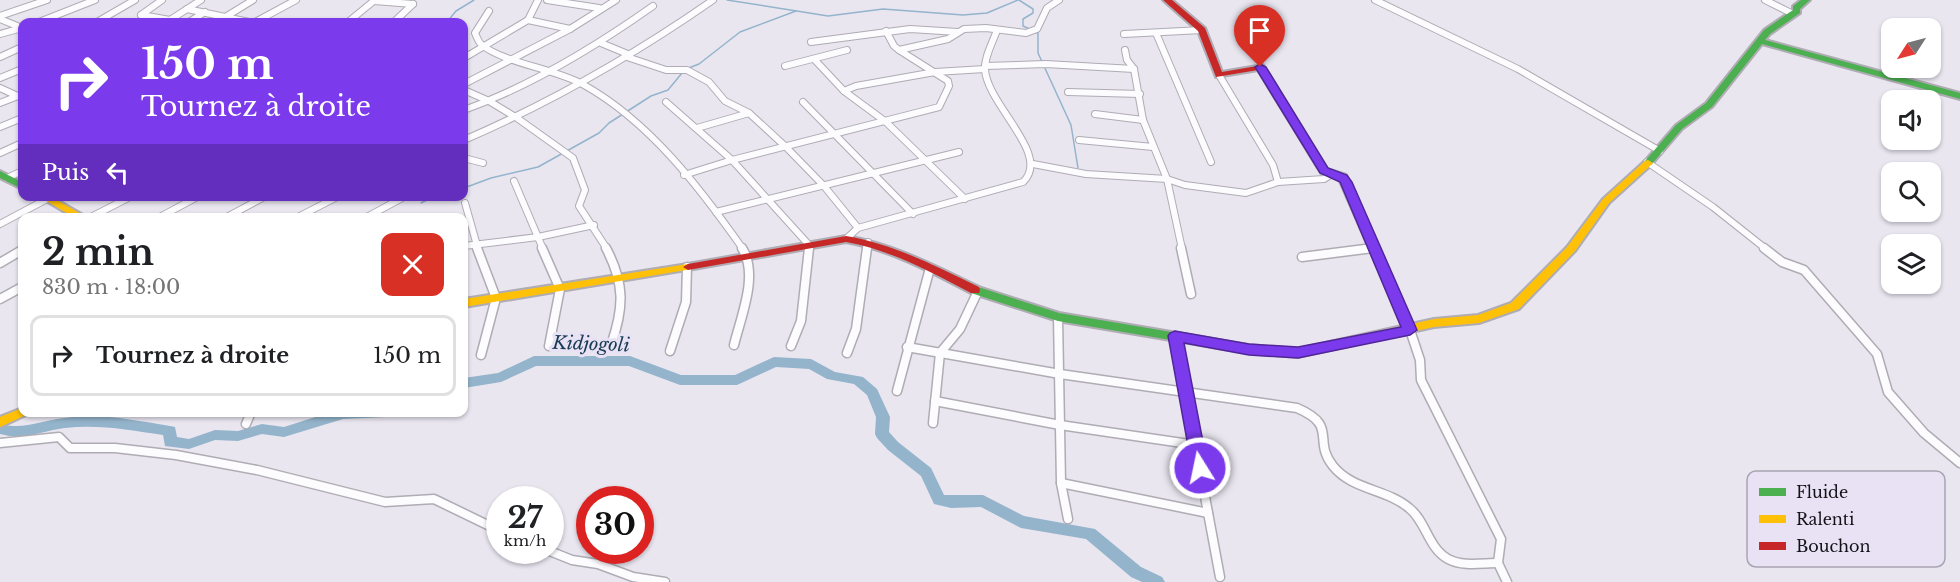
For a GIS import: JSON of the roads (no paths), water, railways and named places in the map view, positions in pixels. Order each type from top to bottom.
[{"type":"street","points":[[0,18],[46,0]]},
{"type":"street","points":[[49,18],[95,0]]},
{"type":"street","points":[[103,18],[135,0]]},
{"type":"street","points":[[158,18],[141,15],[162,0]]},
{"type":"street","points":[[173,18],[201,0]]},
{"type":"street","points":[[227,16],[253,0]]},
{"type":"street","points":[[262,18],[296,0]]},
{"type":"street","points":[[353,18],[375,0],[412,4],[398,18]]},
{"type":"street","points":[[468,56],[528,20],[538,0]]},
{"type":"street","points":[[547,0],[599,8]]},
{"type":"street","points":[[468,82],[570,29],[599,8],[616,0]]},
{"type":"street","points":[[468,138],[517,118],[582,84],[712,0]]},
{"type":"street","points":[[900,50],[906,46],[948,39],[964,29],[1026,33],[1037,29],[1041,15],[1051,3],[1059,0]]},
{"type":"street","points":[[1167,0],[1202,30],[1219,75],[1273,165],[1278,182]]},
{"type":"street","points":[[1375,0],[1518,69],[1660,151]]},
{"type":"street","points":[[1765,0],[1793,14]]},
{"type":"street","points":[[468,302],[620,279],[846,239],[868,242],[978,291],[1058,317],[1249,349],[1298,353],[1434,323],[1479,319],[1515,306],[1571,249],[1606,201],[1660,151],[1680,127],[1709,105],[1767,32],[1797,11],[1796,8],[1806,0]]},
{"type":"street","points":[[468,109],[489,101],[601,43],[653,6]]},
{"type":"street","points":[[187,9],[234,18]]},
{"type":"street","points":[[196,18],[206,12]]},
{"type":"street","points":[[489,12],[476,33],[480,44],[512,59],[549,70],[582,84],[618,108],[669,156],[716,212],[746,256],[748,283],[734,345]]},
{"type":"street","points":[[0,18],[18,26]]},
{"type":"street","points":[[528,20],[570,29]]},
{"type":"street","points":[[0,34],[18,29]]},
{"type":"street","points":[[811,42],[910,29],[959,32]]},
{"type":"street","points":[[846,239],[858,228],[1023,182],[1030,176],[1033,164],[1013,126],[991,94],[985,68],[997,30]]},
{"type":"street","points":[[1124,34],[1202,30]]},
{"type":"street","points":[[684,175],[732,160],[939,107],[949,86],[948,81],[894,46],[886,31]]},
{"type":"street","points":[[1156,33],[1211,162]]},
{"type":"street","points":[[1761,41],[1815,54],[1960,96]]},
{"type":"street","points":[[601,43],[666,70],[685,70],[709,82],[725,101],[749,113],[786,147],[824,186],[858,228]]},
{"type":"street","points":[[0,57],[18,49]]},
{"type":"street","points":[[785,66],[847,50]]},
{"type":"street","points":[[1125,50],[1127,60],[1134,69],[1143,120],[1167,179],[1191,294]]},
{"type":"street","points":[[814,58],[844,91],[886,122],[965,199]]},
{"type":"street","points":[[844,91],[856,86],[935,72],[985,68],[1046,64],[1134,69]]},
{"type":"street","points":[[1219,75],[1260,67],[1324,171],[1343,177],[1346,182],[1410,330],[1420,360],[1421,381],[1501,539],[1498,563],[1507,582]]},
{"type":"street","points":[[0,78],[18,71]]},
{"type":"street","points":[[0,88],[18,95]]},
{"type":"street","points":[[468,92],[517,118],[573,158],[585,190],[579,206],[594,225],[620,279],[622,306],[611,345]]},
{"type":"street","points":[[1068,92],[1140,93]]},
{"type":"street","points":[[0,103],[18,97]]},
{"type":"street","points":[[666,102],[732,160],[766,201],[809,245]]},
{"type":"street","points":[[803,102],[913,214]]},
{"type":"street","points":[[697,128],[749,113]]},
{"type":"street","points":[[1095,114],[1143,120]]},
{"type":"street","points":[[0,127],[18,120]]},
{"type":"street","points":[[1079,140],[1153,147]]},
{"type":"street","points":[[0,153],[18,145]]},
{"type":"street","points":[[716,212],[874,172],[926,162],[958,152]]},
{"type":"street","points":[[468,159],[483,163]]},
{"type":"street","points":[[1647,162],[1713,207],[1782,262],[1804,270],[1877,354],[1888,392],[1924,433],[1960,463]]},
{"type":"street","points":[[1033,164],[1086,174],[1167,179],[1185,185],[1246,193],[1278,182],[1324,179],[1332,174]]},
{"type":"street","points":[[3,177],[18,172]]},
{"type":"street","points":[[3,177],[18,184]]},
{"type":"street","points":[[514,181],[560,289],[549,346]]},
{"type":"street","points":[[19,213],[39,201]]},
{"type":"street","points":[[50,201],[75,213]]},
{"type":"street","points":[[92,213],[120,201]]},
{"type":"street","points":[[167,213],[190,201]]},
{"type":"street","points":[[306,213],[329,201]]},
{"type":"street","points":[[374,213],[396,201]]},
{"type":"street","points":[[234,213],[253,202]]},
{"type":"street","points":[[465,203],[468,213]]},
{"type":"street","points":[[0,224],[18,213]]},
{"type":"street","points":[[468,214],[476,245],[496,298],[481,355]]},
{"type":"street","points":[[468,246],[538,237],[594,225]]},
{"type":"street","points":[[848,353],[856,329],[868,242]]},
{"type":"street","points":[[791,346],[801,321],[809,245]]},
{"type":"street","points":[[1302,257],[1373,248]]},
{"type":"street","points":[[0,263],[18,252]]},
{"type":"street","points":[[670,351],[686,302],[687,267]]},
{"type":"street","points":[[897,391],[907,348],[919,316],[930,268]]},
{"type":"street","points":[[0,299],[18,289]]},
{"type":"street","points":[[933,423],[940,353],[960,329],[978,291]]},
{"type":"street","points":[[1058,317],[1061,483],[1068,519]]},
{"type":"street","points":[[1175,336],[1220,578]]},
{"type":"street","points":[[907,348],[1059,374],[1297,408],[1317,416],[1322,423],[1327,459],[1342,476],[1399,500],[1418,514],[1438,553],[1458,563],[1498,563]]},
{"type":"street","points":[[935,401],[1060,425],[1196,445]]},
{"type":"street","points":[[0,422],[18,414]]},
{"type":"street","points":[[246,424],[249,417]]},
{"type":"street","points":[[0,443],[59,436],[70,448],[115,448],[176,455],[257,470],[385,502],[434,499],[486,524]]},
{"type":"street","points":[[1061,483],[1208,513]]},
{"type":"street","points":[[564,557],[598,564],[633,577],[665,582]]},
{"type":"waterway","points":[[450,18],[456,11],[474,0]]},
{"type":"waterway","points":[[727,0],[828,16],[883,9],[963,15],[987,13],[1018,0]]},
{"type":"waterway","points":[[1019,0],[1033,9],[1033,13],[1023,19],[1023,26],[1038,33],[1038,53],[1071,125],[1078,168]]},
{"type":"waterway","points":[[686,69],[699,64],[740,32],[796,11]]},
{"type":"waterway","points":[[468,187],[491,178],[538,167],[599,133],[609,123],[651,96],[668,90],[682,73]]},
{"type":"waterway","points":[[421,203],[425,201]]},
{"type":"waterway","name":"Kidjogoli","points":[[468,382],[501,377],[534,361],[630,361],[680,380],[737,380],[774,362],[811,364],[832,376],[858,380],[872,392],[883,417],[882,434],[893,446],[926,472],[939,500],[983,501],[1021,522],[1090,533],[1136,572],[1157,582]]},
{"type":"waterway","name":"Kidjogoli","points":[[0,429],[16,433],[64,423],[110,421],[170,431],[170,442],[189,444],[215,435],[238,436],[262,429],[284,432],[333,417]]}]
